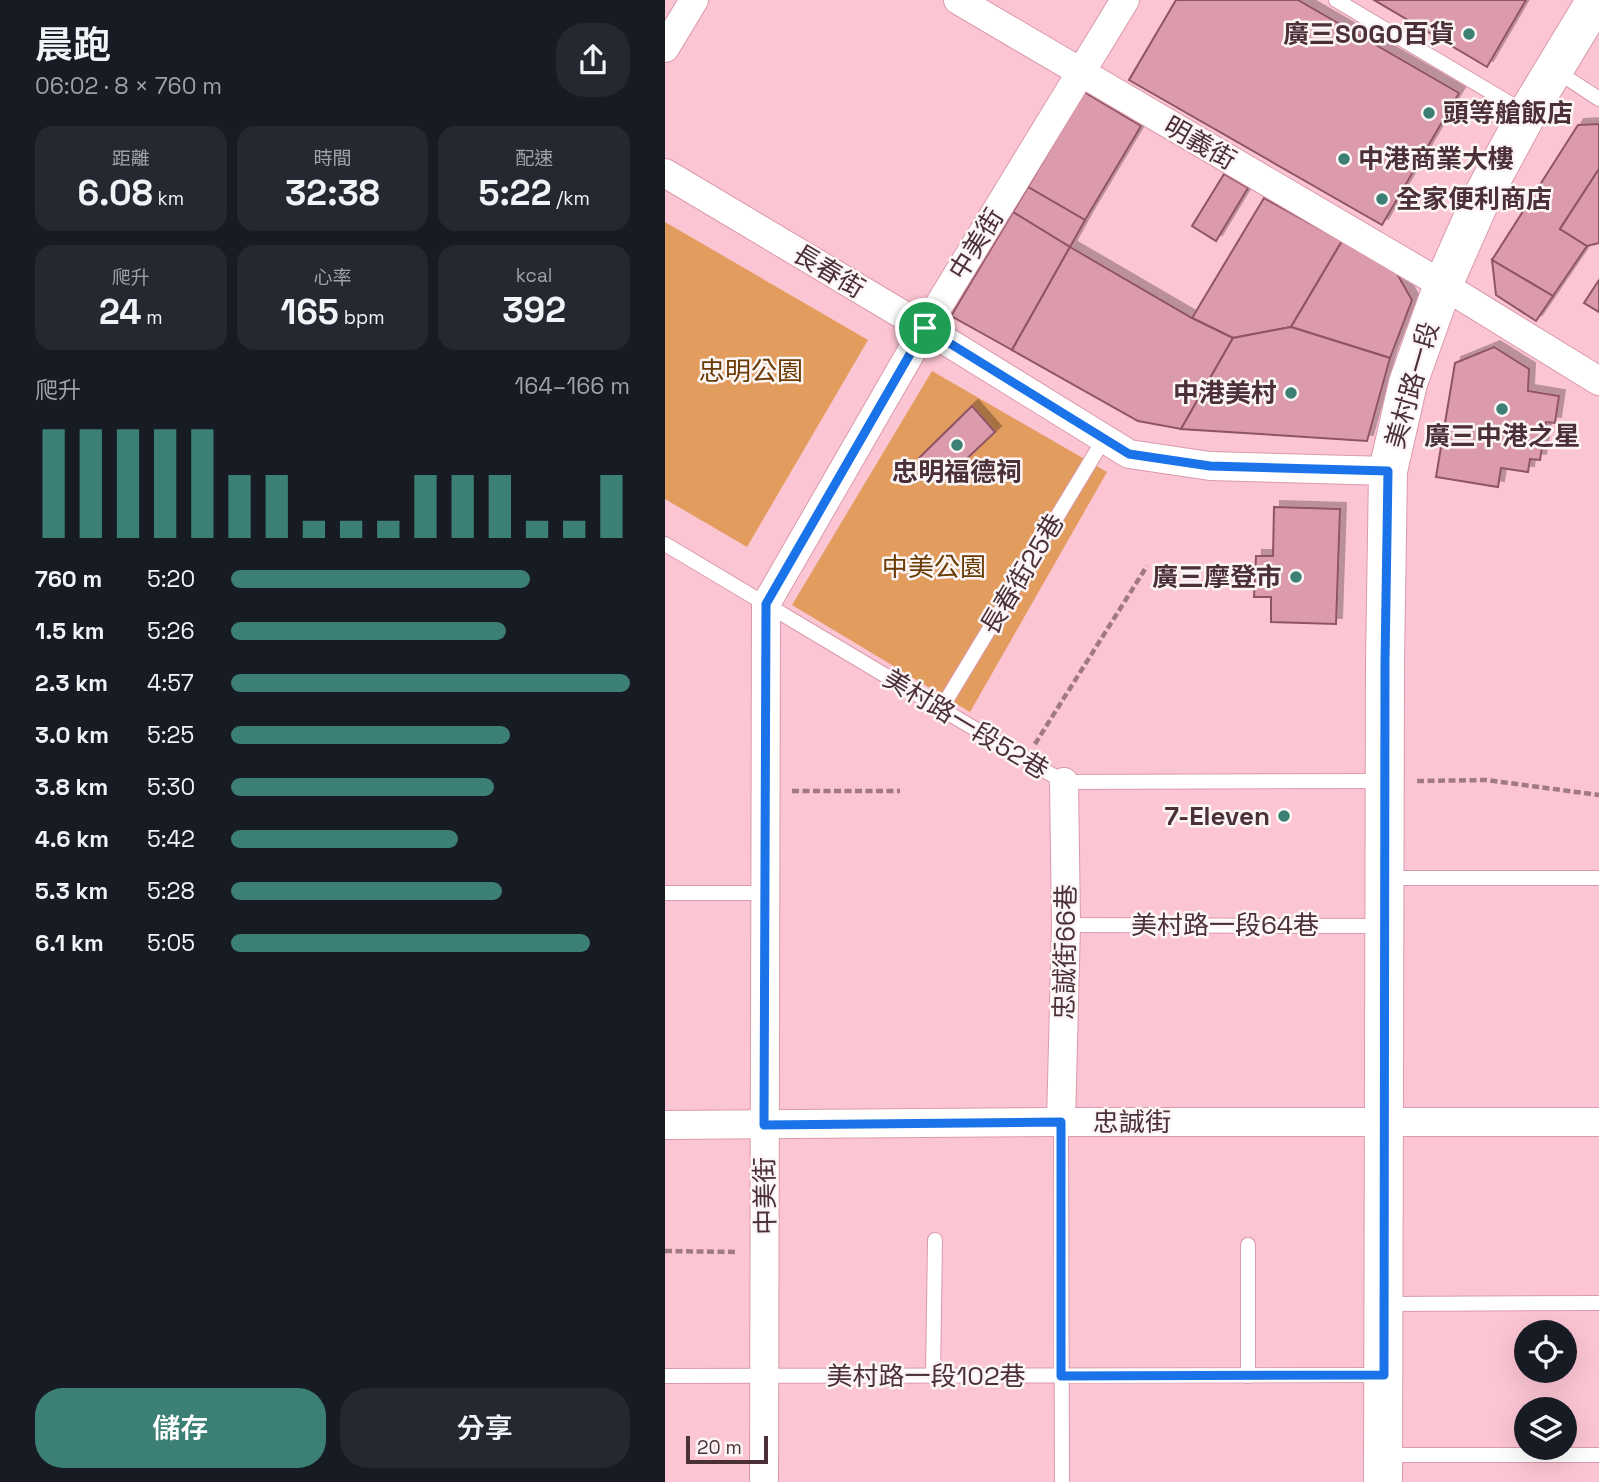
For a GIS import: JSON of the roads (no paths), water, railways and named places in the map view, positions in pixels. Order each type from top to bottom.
[{"type":"street","points":[[665,48],[694,0]]},
{"type":"street","name":"明義街","points":[[958,0],[1443,285],[1599,381]]},
{"type":"street","name":"中美街","points":[[764,1482],[766,604],[925,328],[1125,0]]},
{"type":"street","name":"美村路一段","points":[[1383,1468],[1384,781],[1388,471],[1408,383],[1443,285],[1481,199],[1527,114],[1595,0]]},
{"type":"street","name":"長春街","points":[[665,173],[925,328],[1129,454],[1210,466],[1388,471]]},
{"type":"street","name":"忠誠街66巷","points":[[1061,1122],[1066,925],[1063,782]]},
{"type":"street","name":"忠誠街","points":[[665,1125],[1599,1122]]},
{"type":"lane","points":[[1336,0],[1527,114]]},
{"type":"lane","points":[[1554,69],[1599,99]]},
{"type":"lane","name":"長春街25巷","points":[[941,709],[1104,439]]},
{"type":"lane","name":"美村路一段52巷","points":[[665,544],[1063,782],[1384,781]]},
{"type":"lane","points":[[1384,878],[1599,878]]},
{"type":"lane","points":[[665,893],[766,893]]},
{"type":"lane","name":"美村路一段64巷","points":[[1066,925],[1384,926]]},
{"type":"lane","points":[[1061,1122],[1062,1482]]},
{"type":"lane","points":[[933,1377],[935,1240]]},
{"type":"lane","points":[[1248,1245],[1248,1376]]},
{"type":"lane","points":[[1384,1304],[1599,1303]]},
{"type":"lane","name":"美村路一段102巷","points":[[665,1376],[1384,1375]]},
{"type":"lane","points":[[1383,1468],[1599,1455]]},
{"type":"place","name":"廣三SOGO百貨","points":[[1469,34]]},
{"type":"place","name":"頭等艙飯店","points":[[1429,113]]},
{"type":"place","name":"中港商業大樓","points":[[1344,159]]},
{"type":"place","name":"全家便利商店","points":[[1382,199]]},
{"type":"place","name":"中港美村","points":[[1291,393]]},
{"type":"place","name":"廣三中港之星","points":[[1502,409]]},
{"type":"place","name":"忠明福德祠","points":[[957,445]]},
{"type":"place","name":"廣三摩登市","points":[[1296,577]]},
{"type":"place","name":"7-Eleven","points":[[1284,816]]},
{"type":"park label","name":"忠明公園","points":[[751,371]]},
{"type":"park label","name":"中美公園","points":[[934,567]]}]
